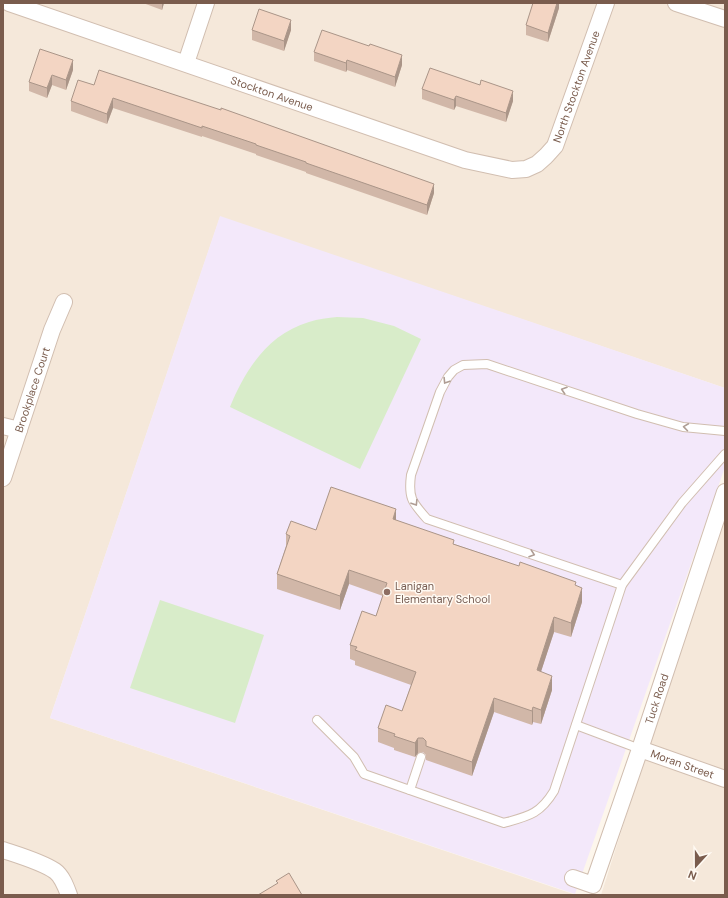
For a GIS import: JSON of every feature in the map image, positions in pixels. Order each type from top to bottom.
[{"type":"street","name":"Stockton Avenue","points":[[9,3],[464,160],[512,170],[526,169],[537,164]]},
{"type":"street","points":[[186,63],[206,3]]},
{"type":"street","name":"North Stockton Avenue","points":[[537,164],[555,146],[606,3]]},
{"type":"street","points":[[676,3],[725,19]]},
{"type":"street","name":"Brookplace Court","points":[[3,478],[52,330],[64,302]]},
{"type":"street","points":[[3,426],[19,430]]},
{"type":"street","name":"Tuck Road","points":[[573,878],[593,885],[640,749],[725,492]]},
{"type":"street","name":"Moran Street","points":[[640,749],[725,779]]},
{"type":"street","points":[[3,850],[56,872],[66,886],[69,895]]},
{"type":"lane","points":[[622,585],[428,519],[413,502],[409,488],[411,475],[440,392],[448,377],[454,370],[463,365],[487,364],[682,428],[725,431]]},
{"type":"lane","points":[[317,720],[354,757],[364,774],[504,822],[521,818],[539,810],[551,796],[622,585],[682,503],[725,454]]},
{"type":"lane","points":[[576,725],[640,749]]},
{"type":"lane","points":[[410,790],[421,757]]},
{"type":"shaded area","points":[[3,3],[725,3],[725,388],[220,217],[50,718],[576,895],[3,895]]},
{"type":"shaded area","name":"Lanigan Elementary School","points":[[220,216],[725,388],[725,467],[575,894],[50,718]]},
{"type":"shaded area","points":[[725,506],[725,895],[601,895]]},
{"type":"green space","points":[[337,317],[363,318],[394,326],[421,339],[360,469],[230,407],[251,367],[270,344],[281,335],[294,328],[316,320]]},
{"type":"green space","points":[[160,600],[264,635],[235,723],[130,688]]},
{"type":"building","points":[[533,3],[557,3],[548,33],[526,25]]},
{"type":"building","points":[[259,9],[291,20],[284,41],[252,30]]},
{"type":"building","points":[[322,30],[369,46],[370,44],[402,55],[395,77],[347,60],[346,63],[314,52]]},
{"type":"building","points":[[40,49],[73,60],[66,80],[52,75],[47,88],[29,82]]},
{"type":"building","points":[[430,68],[480,85],[481,80],[513,91],[506,113],[456,96],[454,100],[422,89]]},
{"type":"building","points":[[99,70],[221,110],[221,108],[434,184],[427,205],[256,144],[202,126],[202,128],[113,98],[107,114],[71,101],[78,80],[94,85]]},
{"type":"building","name":"Lanigan Elementary School","points":[[331,487],[396,509],[393,519],[454,540],[453,544],[519,566],[520,562],[576,582],[575,585],[582,588],[571,623],[554,617],[537,670],[552,676],[541,710],[533,707],[532,711],[494,698],[472,762],[426,746],[426,741],[423,738],[418,738],[415,743],[394,736],[395,734],[378,728],[386,705],[402,711],[416,672],[355,650],[357,647],[350,645],[362,611],[376,616],[387,583],[349,570],[340,596],[277,574],[290,536],[286,534],[291,521],[316,530]]},
{"type":"building","points":[[289,873],[302,895],[258,895],[278,883],[276,881]]},
{"type":"place","name":"Lanigan Elementary School","points":[[387,592]]}]
